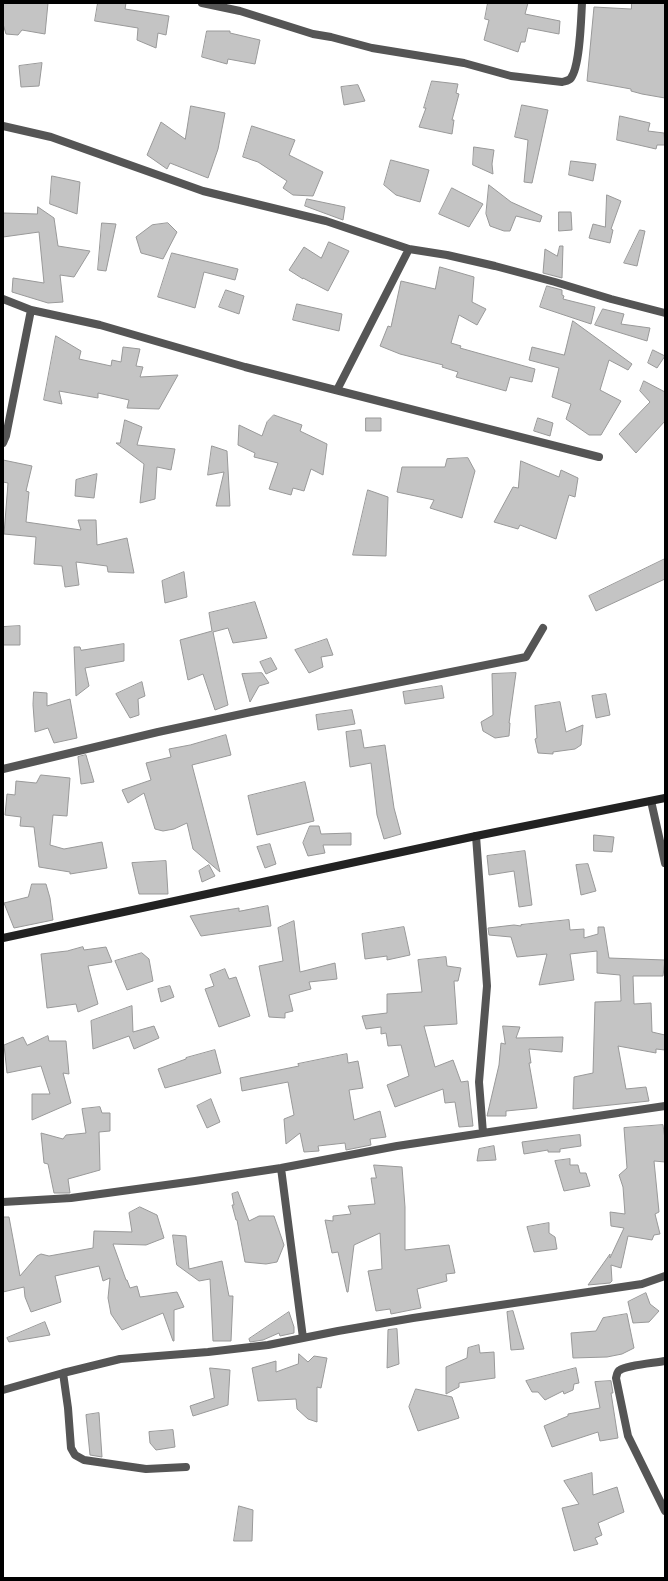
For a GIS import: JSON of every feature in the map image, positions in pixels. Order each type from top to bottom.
[{"type":"street","points":[[202,3],[240,11],[313,34],[331,37],[372,48],[464,63],[511,76],[562,82],[568,81],[571,78],[576,64],[582,3]]},
{"type":"street","points":[[3,126],[50,137],[203,191],[326,221],[409,249],[447,255],[495,266],[665,313]]},
{"type":"street","points":[[337,390],[409,249]]},
{"type":"street","points":[[3,299],[31,310],[100,325],[244,367],[599,457]]},
{"type":"street","points":[[3,443],[6,436],[31,310]]},
{"type":"street","points":[[3,769],[235,715],[526,657],[543,628]]},
{"type":"street","points":[[3,938],[476,836],[665,798]]},
{"type":"street","points":[[651,802],[665,863]]},
{"type":"street","points":[[476,836],[487,986],[479,1082],[483,1133]]},
{"type":"street","points":[[3,1202],[71,1198],[281,1168],[397,1146],[665,1106]]},
{"type":"street","points":[[281,1168],[303,1338]]},
{"type":"street","points":[[3,1390],[120,1359],[268,1345],[413,1318],[642,1284],[665,1276]]},
{"type":"street","points":[[665,1361],[620,1370],[616,1378],[628,1436],[665,1511]]},
{"type":"street","points":[[63,1373],[68,1408],[71,1448],[75,1455],[84,1460],[146,1469],[186,1467]]},
{"type":"building","points":[[3,3],[48,3],[45,34],[22,30],[18,35],[6,34],[3,24]]},
{"type":"building","points":[[98,3],[126,3],[125,9],[169,16],[166,35],[158,33],[156,48],[137,40],[138,28],[95,21]]},
{"type":"building","points":[[488,3],[528,3],[525,14],[560,21],[559,34],[528,28],[525,42],[521,42],[518,52],[484,40],[489,20],[485,19]]},
{"type":"building","points":[[632,3],[665,3],[665,98],[642,94],[631,91],[631,89],[587,81],[594,7],[631,9]]},
{"type":"building","points":[[207,31],[230,31],[230,33],[260,40],[255,64],[228,59],[227,64],[202,57]]},
{"type":"building","points":[[42,63],[39,86],[21,87],[19,66]]},
{"type":"building","points":[[432,81],[458,84],[456,93],[459,94],[452,120],[454,120],[452,134],[419,127],[426,108],[424,108]]},
{"type":"building","points":[[358,85],[365,101],[344,105],[341,87]]},
{"type":"building","points":[[522,105],[548,110],[532,183],[524,182],[528,140],[515,137]]},
{"type":"building","points":[[191,106],[225,113],[218,149],[208,178],[170,163],[167,169],[147,155],[161,122],[185,139]]},
{"type":"building","points":[[620,116],[650,123],[648,131],[664,133],[665,145],[657,145],[656,149],[617,140]]},
{"type":"building","points":[[252,126],[295,140],[289,155],[323,172],[313,196],[293,195],[283,188],[287,181],[258,162],[243,157]]},
{"type":"building","points":[[474,147],[494,150],[492,164],[493,174],[473,165]]},
{"type":"building","points":[[391,160],[429,170],[420,202],[396,195],[384,185]]},
{"type":"building","points":[[571,161],[596,164],[593,181],[569,175]]},
{"type":"building","points":[[52,176],[80,182],[77,214],[50,204]]},
{"type":"building","points":[[489,185],[511,202],[542,216],[540,222],[516,216],[510,231],[504,231],[490,226],[486,214]]},
{"type":"building","points":[[452,188],[483,204],[469,227],[439,214]]},
{"type":"building","points":[[607,195],[621,201],[611,229],[613,230],[610,243],[589,238],[593,224],[605,227]]},
{"type":"building","points":[[307,199],[345,207],[343,220],[305,206]]},
{"type":"building","points":[[38,207],[54,218],[58,246],[90,251],[74,277],[60,275],[63,302],[48,303],[12,292],[13,278],[44,283],[39,232],[3,237],[3,213],[37,214]]},
{"type":"building","points":[[559,212],[571,212],[572,230],[559,231]]},
{"type":"building","points":[[102,223],[116,224],[106,271],[98,270]]},
{"type":"building","points":[[168,223],[177,232],[163,259],[141,253],[136,237],[152,225]]},
{"type":"building","points":[[640,230],[645,231],[637,266],[624,263]]},
{"type":"building","points":[[329,242],[349,251],[328,291],[303,279],[289,270],[304,247],[321,258]]},
{"type":"building","points":[[560,246],[563,246],[562,278],[543,273],[545,249],[557,256]]},
{"type":"building","points":[[172,253],[238,269],[235,280],[204,272],[195,308],[158,297]]},
{"type":"building","points":[[440,267],[474,277],[472,302],[486,309],[477,325],[459,315],[451,343],[461,346],[460,348],[535,369],[532,382],[510,377],[506,391],[456,377],[458,372],[442,367],[443,365],[400,354],[380,346],[388,326],[391,327],[401,281],[435,289]]},
{"type":"building","points":[[547,286],[562,290],[562,295],[564,296],[563,299],[595,307],[591,324],[540,307]]},
{"type":"building","points":[[226,290],[244,296],[239,314],[219,307]]},
{"type":"building","points":[[297,304],[342,314],[339,331],[293,320]]},
{"type":"building","points":[[603,309],[624,314],[621,324],[650,328],[647,341],[595,325]]},
{"type":"building","points":[[573,321],[632,364],[628,370],[609,360],[600,390],[621,401],[601,435],[589,435],[566,419],[571,404],[552,397],[559,368],[529,360],[532,347],[564,355]]},
{"type":"building","points":[[56,336],[81,351],[79,359],[111,366],[112,360],[121,362],[123,347],[140,349],[136,366],[143,367],[140,377],[178,375],[159,409],[127,408],[129,400],[98,393],[98,398],[59,391],[62,404],[44,400]]},
{"type":"building","points":[[653,350],[665,356],[657,368],[648,363]]},
{"type":"building","points":[[644,381],[665,392],[665,421],[636,453],[619,434],[650,402],[640,391]]},
{"type":"building","points":[[274,415],[302,425],[300,431],[327,444],[323,475],[311,469],[304,491],[293,488],[291,495],[269,489],[278,463],[254,457],[255,453],[238,445],[239,425],[262,436],[267,422]]},
{"type":"building","points":[[366,418],[381,418],[381,431],[366,431]]},
{"type":"building","points":[[538,418],[553,423],[550,436],[534,431]]},
{"type":"building","points":[[125,420],[142,427],[137,445],[175,449],[171,470],[157,467],[155,499],[140,503],[144,464],[116,443],[120,443]]},
{"type":"building","points":[[212,446],[227,451],[230,506],[216,506],[224,472],[208,475]]},
{"type":"building","points":[[468,458],[475,471],[462,518],[430,508],[434,500],[397,492],[402,467],[445,467],[447,459]]},
{"type":"building","points":[[3,460],[32,466],[26,491],[29,492],[26,522],[81,530],[78,520],[96,520],[97,545],[127,538],[134,573],[108,572],[107,566],[76,562],[79,585],[65,587],[62,566],[34,564],[36,537],[4,534],[8,483],[3,482]]},
{"type":"building","points":[[521,461],[559,477],[561,470],[578,478],[575,497],[569,495],[556,539],[520,525],[518,529],[494,522],[513,487],[518,488]]},
{"type":"building","points":[[97,474],[94,498],[75,496],[76,480]]},
{"type":"building","points":[[368,490],[388,497],[386,556],[353,555]]},
{"type":"building","points":[[665,559],[665,579],[596,611],[589,596]]},
{"type":"building","points":[[184,572],[187,597],[165,603],[162,581]]},
{"type":"building","points":[[255,602],[267,638],[233,643],[228,628],[213,632],[228,705],[215,710],[203,674],[188,680],[180,640],[212,631],[209,613]]},
{"type":"building","points":[[20,626],[20,645],[3,645],[3,627]]},
{"type":"building","points":[[327,639],[333,655],[321,657],[323,667],[309,673],[295,650]]},
{"type":"building","points":[[124,644],[124,661],[85,668],[89,686],[76,696],[74,647],[80,647],[81,650]]},
{"type":"building","points":[[271,658],[277,669],[266,674],[260,662]]},
{"type":"building","points":[[262,673],[269,683],[259,686],[250,702],[242,674]]},
{"type":"building","points":[[516,673],[509,723],[509,736],[495,738],[483,731],[481,722],[493,715],[492,674]]},
{"type":"building","points":[[142,682],[145,696],[138,699],[139,715],[130,718],[116,694]]},
{"type":"building","points":[[442,686],[444,698],[405,704],[403,692]]},
{"type":"building","points":[[34,692],[47,693],[47,706],[70,699],[77,738],[54,743],[48,728],[35,732],[33,705]]},
{"type":"building","points":[[606,694],[610,715],[596,718],[592,696]]},
{"type":"building","points":[[560,702],[566,732],[583,725],[581,745],[575,749],[553,752],[553,754],[538,753],[535,739],[537,738],[535,706]]},
{"type":"building","points":[[352,710],[355,724],[318,730],[316,715]]},
{"type":"building","points":[[361,730],[364,748],[385,745],[394,808],[401,834],[384,839],[377,815],[371,763],[350,767],[346,732]]},
{"type":"building","points":[[226,735],[231,755],[192,765],[220,872],[193,849],[187,823],[174,829],[163,831],[155,829],[144,793],[128,803],[122,790],[151,780],[146,763],[171,757],[169,749]]},
{"type":"building","points":[[86,755],[94,782],[81,784],[78,757]]},
{"type":"building","points":[[41,775],[70,778],[67,816],[53,815],[50,845],[64,849],[102,842],[107,868],[70,874],[70,872],[39,867],[34,827],[20,826],[21,817],[5,815],[7,794],[15,795],[16,781],[36,783]]},
{"type":"building","points":[[305,782],[314,821],[257,835],[248,796]]},
{"type":"building","points":[[310,826],[319,826],[321,834],[351,833],[351,845],[323,845],[325,853],[308,856],[303,843]]},
{"type":"building","points":[[594,835],[614,837],[612,852],[594,851]]},
{"type":"building","points":[[270,844],[276,864],[265,868],[257,847]]},
{"type":"building","points":[[525,851],[532,905],[519,907],[514,871],[489,875],[487,856]]},
{"type":"building","points":[[166,861],[168,894],[139,894],[132,863]]},
{"type":"building","points":[[588,864],[596,891],[581,895],[576,865]]},
{"type":"building","points":[[209,865],[215,876],[202,882],[199,871]]},
{"type":"building","points":[[32,884],[46,884],[50,898],[53,920],[14,928],[4,903],[28,897]]},
{"type":"building","points":[[268,906],[271,926],[201,936],[190,916],[239,908],[239,911]]},
{"type":"building","points":[[569,920],[570,930],[584,929],[584,938],[598,934],[598,927],[604,927],[609,958],[665,960],[663,976],[633,976],[634,1004],[651,1003],[652,1032],[665,1035],[665,1050],[656,1049],[656,1053],[618,1046],[626,1089],[646,1087],[649,1101],[573,1109],[574,1077],[593,1073],[595,1002],[621,1001],[620,975],[597,973],[597,951],[570,954],[574,980],[539,985],[547,954],[517,957],[511,937],[489,935],[488,928],[514,925],[521,926]]},
{"type":"building","points":[[294,921],[300,972],[335,963],[337,979],[309,982],[311,989],[289,995],[293,1011],[285,1013],[285,1018],[269,1017],[259,966],[283,961],[278,928]]},
{"type":"building","points":[[404,927],[410,955],[387,960],[387,956],[365,959],[362,934]]},
{"type":"building","points":[[83,947],[84,950],[106,947],[112,962],[88,966],[98,1004],[78,1012],[76,1004],[47,1008],[41,954],[67,951]]},
{"type":"building","points":[[142,953],[149,959],[153,981],[127,990],[115,961]]},
{"type":"building","points":[[446,957],[447,966],[461,968],[458,981],[454,981],[457,1024],[424,1026],[435,1067],[453,1060],[461,1082],[468,1081],[473,1126],[459,1127],[455,1102],[445,1103],[443,1089],[395,1107],[387,1085],[409,1076],[401,1045],[388,1046],[386,1033],[381,1034],[381,1027],[366,1029],[362,1016],[387,1013],[387,994],[422,992],[418,960]]},
{"type":"building","points":[[225,969],[229,979],[236,977],[250,1016],[219,1027],[205,989],[214,986],[210,975]]},
{"type":"building","points":[[170,986],[174,997],[161,1002],[158,989]]},
{"type":"building","points":[[132,1006],[133,1032],[154,1026],[159,1038],[134,1049],[129,1036],[93,1049],[91,1021]]},
{"type":"building","points":[[503,1026],[520,1027],[516,1038],[563,1037],[562,1052],[529,1049],[531,1063],[529,1063],[537,1108],[506,1111],[506,1116],[487,1116],[499,1065],[501,1043],[505,1044]]},
{"type":"building","points":[[48,1036],[49,1041],[66,1041],[69,1074],[63,1073],[71,1103],[32,1120],[32,1094],[50,1094],[41,1066],[7,1073],[4,1045],[23,1037],[27,1045]]},
{"type":"building","points":[[215,1050],[221,1073],[165,1088],[158,1069],[186,1058]]},
{"type":"building","points":[[347,1054],[348,1063],[358,1061],[363,1088],[349,1090],[354,1120],[380,1111],[386,1137],[370,1139],[371,1145],[346,1150],[345,1143],[318,1146],[319,1151],[304,1152],[300,1133],[286,1144],[284,1119],[294,1115],[288,1082],[242,1091],[240,1078],[299,1066],[298,1064]]},
{"type":"building","points":[[211,1099],[220,1122],[207,1128],[197,1106]]},
{"type":"building","points":[[100,1107],[102,1113],[110,1113],[110,1131],[99,1132],[100,1170],[68,1179],[70,1193],[54,1193],[48,1164],[44,1163],[41,1133],[63,1139],[66,1135],[86,1133],[82,1109]]},
{"type":"building","points":[[663,1125],[665,1139],[665,1162],[654,1161],[659,1212],[655,1214],[660,1234],[654,1235],[652,1240],[628,1236],[621,1268],[611,1265],[612,1281],[610,1283],[588,1285],[610,1254],[610,1258],[624,1228],[611,1226],[610,1212],[625,1214],[623,1187],[619,1175],[627,1168],[624,1128]]},
{"type":"building","points":[[580,1135],[581,1146],[560,1149],[560,1152],[548,1152],[548,1150],[524,1154],[522,1142]]},
{"type":"building","points":[[494,1146],[496,1160],[477,1161],[479,1149]]},
{"type":"building","points":[[570,1159],[570,1165],[578,1165],[580,1173],[586,1173],[590,1186],[564,1191],[555,1161]]},
{"type":"building","points":[[374,1165],[402,1167],[405,1207],[405,1250],[449,1245],[455,1273],[446,1274],[447,1281],[417,1289],[421,1308],[391,1314],[390,1309],[376,1311],[368,1271],[382,1269],[380,1233],[354,1245],[348,1292],[338,1252],[332,1253],[325,1220],[333,1221],[333,1216],[351,1214],[348,1206],[375,1204],[371,1178],[376,1178]]},
{"type":"building","points":[[238,1192],[249,1221],[259,1216],[274,1216],[284,1245],[277,1262],[266,1264],[245,1262],[237,1220],[232,1205],[234,1205],[232,1194]]},
{"type":"building","points":[[140,1207],[157,1215],[164,1238],[146,1245],[113,1244],[130,1288],[137,1286],[140,1297],[177,1292],[184,1307],[174,1310],[174,1341],[163,1313],[122,1330],[111,1314],[108,1298],[110,1278],[103,1281],[99,1266],[55,1276],[61,1302],[31,1312],[25,1297],[24,1287],[3,1292],[3,1217],[9,1217],[20,1276],[37,1256],[41,1254],[49,1256],[93,1248],[94,1231],[132,1232],[129,1213]]},
{"type":"building","points":[[549,1223],[549,1233],[555,1237],[557,1249],[534,1252],[527,1227]]},
{"type":"building","points":[[173,1235],[186,1236],[189,1269],[222,1261],[229,1296],[233,1296],[231,1341],[213,1341],[210,1279],[199,1281],[177,1265]]},
{"type":"building","points":[[646,1293],[650,1304],[659,1311],[649,1322],[633,1323],[628,1302]]},
{"type":"building","points":[[513,1311],[524,1349],[511,1350],[507,1312]]},
{"type":"building","points":[[289,1312],[294,1327],[294,1333],[280,1336],[279,1333],[263,1340],[250,1342],[249,1339]]},
{"type":"building","points":[[627,1314],[634,1348],[622,1354],[607,1357],[573,1358],[571,1333],[596,1331],[603,1318]]},
{"type":"building","points":[[45,1322],[50,1335],[9,1342],[7,1338]]},
{"type":"building","points":[[397,1329],[399,1364],[387,1368],[388,1330]]},
{"type":"building","points":[[479,1345],[480,1353],[494,1352],[495,1378],[459,1383],[459,1387],[446,1394],[446,1367],[467,1358],[468,1348]]},
{"type":"building","points":[[299,1354],[308,1362],[314,1356],[327,1358],[321,1388],[317,1387],[317,1422],[308,1419],[297,1409],[296,1399],[258,1401],[252,1368],[276,1361],[276,1372],[298,1364]]},
{"type":"building","points":[[210,1368],[230,1370],[228,1405],[193,1416],[190,1406],[214,1398]]},
{"type":"building","points":[[576,1368],[579,1383],[574,1384],[573,1390],[564,1394],[563,1391],[545,1400],[538,1392],[532,1392],[526,1381]]},
{"type":"building","points":[[611,1381],[613,1393],[611,1393],[618,1438],[600,1441],[598,1432],[552,1447],[544,1426],[568,1416],[568,1414],[600,1408],[595,1382]]},
{"type":"building","points":[[416,1389],[452,1397],[459,1418],[418,1431],[409,1407]]},
{"type":"building","points":[[99,1413],[102,1457],[90,1455],[86,1415]]},
{"type":"building","points":[[173,1430],[175,1447],[156,1450],[150,1443],[149,1432]]},
{"type":"building","points":[[592,1473],[593,1495],[617,1487],[624,1512],[598,1523],[602,1535],[595,1538],[598,1544],[574,1551],[562,1508],[579,1504],[564,1481]]},
{"type":"building","points":[[239,1506],[253,1510],[252,1541],[234,1541]]}]
